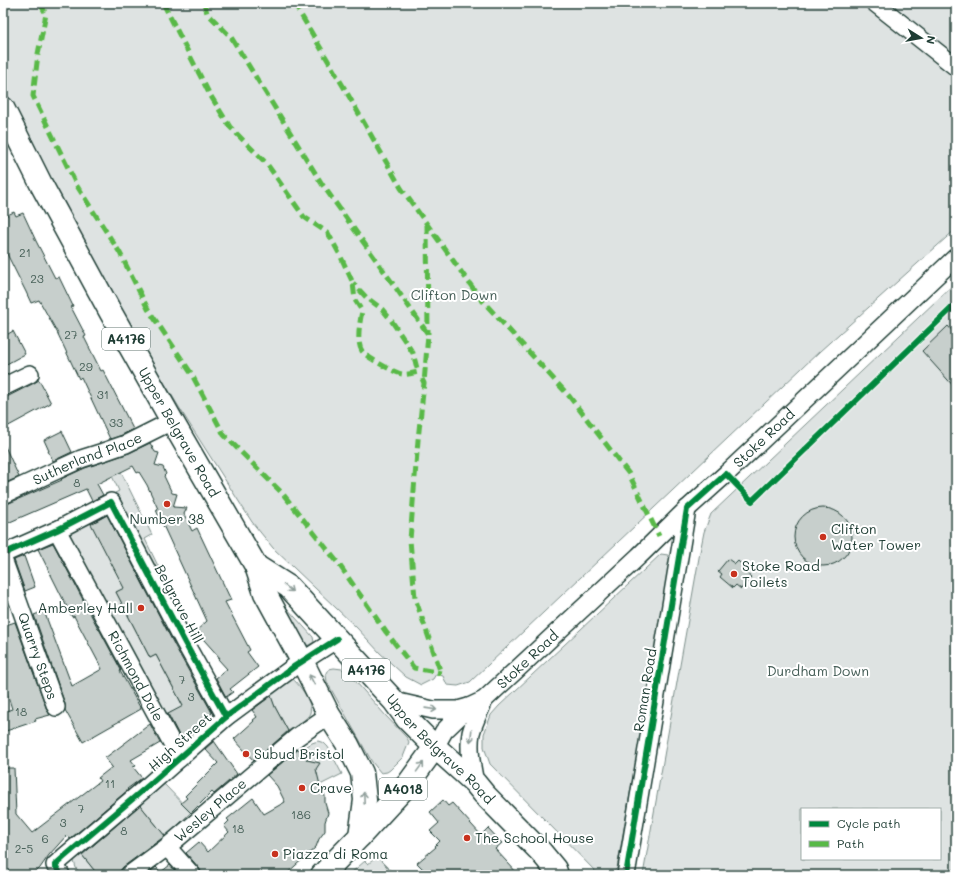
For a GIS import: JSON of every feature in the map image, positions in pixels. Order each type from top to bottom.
[{"type":"main road","name":"Upper Belgrave Road","points":[[3,108],[45,191],[108,306],[172,421],[256,566],[264,594],[362,773],[365,800],[360,836]]},
{"type":"main road","name":"Upper Belgrave Road","points":[[256,566],[289,587],[394,700],[407,719],[475,783],[560,873]]},
{"type":"main road","name":"A4018","points":[[322,875],[408,784],[435,747]]},
{"type":"street","points":[[875,3],[956,67]]},
{"type":"street","name":"Stoke Road","points":[[435,747],[444,732],[639,556],[687,509],[956,257]]},
{"type":"street","points":[[3,387],[30,374]]},
{"type":"street","name":"Sutherland Place","points":[[3,495],[82,459],[126,444],[172,421]]},
{"type":"street","name":"Belgrave Hill","points":[[57,530],[111,502],[185,643],[226,717]]},
{"type":"street","name":"Roman Road","points":[[626,875],[687,509]]},
{"type":"street","points":[[3,554],[57,530]]},
{"type":"street","name":"Richmond Dale","points":[[57,530],[180,758]]},
{"type":"street","name":"Quarry Steps","points":[[3,559],[56,708]]},
{"type":"street","name":"High Street","points":[[61,875],[55,865],[116,814],[226,717],[302,661],[337,639]]},
{"type":"street","points":[[394,700],[433,710],[458,710],[476,704]]},
{"type":"street","name":"Stoke Road","points":[[475,783],[470,752],[471,734],[476,704]]},
{"type":"street","name":"Wesley Place","points":[[128,875],[167,847],[297,737],[329,714]]},
{"type":"street","points":[[167,847],[192,875]]},
{"type":"green space","name":"Clifton Down","points":[[3,3],[956,3],[956,229],[820,351],[470,682],[458,686],[447,685],[443,676],[436,674],[433,679],[421,685],[406,677],[380,653],[357,628],[273,548],[252,522],[185,417],[128,323],[42,166],[3,86]]},
{"type":"green space","name":"Durdham Down","points":[[956,282],[956,875],[643,875],[704,532],[711,514]]},
{"type":"green space","points":[[121,472],[152,535],[145,539],[175,601],[169,604],[115,493],[119,491],[112,476]]},
{"type":"green space","points":[[89,519],[125,588],[116,592],[150,658],[156,655],[187,714],[172,712],[165,716],[66,531]]},
{"type":"green space","points":[[661,554],[668,555],[671,561],[617,868],[611,875],[599,875],[490,764],[484,747],[484,734],[491,715],[499,706]]},
{"type":"green space","points":[[277,597],[313,637],[314,642],[304,646]]},
{"type":"green space","points":[[329,669],[342,669],[349,674],[407,738],[409,742],[403,757],[387,772],[381,773],[372,762],[327,682],[326,675]]},
{"type":"green space","points":[[289,679],[293,679],[308,699],[310,704],[310,713],[307,718],[288,731],[269,693]]},
{"type":"green space","points":[[318,741],[324,743],[328,747],[342,774],[320,785],[313,772],[316,767],[314,762],[307,760],[302,749]]},
{"type":"green space","points":[[164,784],[191,812],[166,837],[140,805]]},
{"type":"green space","points":[[79,851],[98,875],[82,875],[76,868],[73,858]]},
{"type":"green space","points":[[377,857],[395,875],[353,875],[351,873],[365,861],[368,864]]},
{"type":"building","points":[[14,212],[16,216],[23,213],[55,278],[59,277],[73,306],[71,307],[86,336],[84,337],[101,371],[103,370],[133,429],[122,435],[110,439],[81,377],[79,379],[57,332],[39,300],[31,303],[3,246],[3,217]]},
{"type":"building","points":[[948,326],[956,335],[956,389],[922,351]]},
{"type":"building","points":[[13,331],[25,354],[3,366],[3,337]]},
{"type":"building","points":[[39,380],[51,403],[3,429],[3,399]]},
{"type":"building","points":[[62,431],[72,452],[53,461],[44,440]]},
{"type":"building","points":[[3,442],[19,477],[3,484]]},
{"type":"building","points":[[150,443],[155,452],[159,453],[155,465],[163,467],[166,474],[164,476],[172,493],[177,494],[173,507],[187,508],[184,514],[192,531],[197,528],[231,600],[225,602],[250,650],[247,652],[258,667],[230,689],[233,692],[226,697],[216,678],[227,669],[218,659],[220,658],[196,631],[207,621],[156,510],[158,509],[147,485],[139,472],[137,473],[133,466],[97,484],[103,495],[92,501],[86,489],[3,525],[3,505],[62,480],[61,479],[85,468],[129,453]]},
{"type":"building","name":"Clifton Water Tower","points":[[823,508],[834,510],[844,516],[850,526],[852,537],[850,548],[844,558],[834,564],[823,566],[812,564],[802,558],[796,548],[794,537],[796,526],[802,516],[812,510]]},
{"type":"building","points":[[107,515],[176,648],[212,713],[201,722],[202,724],[182,741],[168,714],[183,706],[156,655],[150,658],[116,592],[124,588],[91,524]]},
{"type":"building","points":[[53,543],[141,709],[83,742],[65,710],[65,704],[34,615],[44,611],[72,686],[102,669],[74,616],[72,617],[38,549]]},
{"type":"building","points":[[24,556],[35,587],[25,591],[14,560]]},
{"type":"building","name":"Stoke Road Toilets","points":[[728,559],[735,564],[738,561],[748,570],[746,573],[751,577],[741,589],[736,585],[733,588],[720,577],[722,574],[718,571]]},
{"type":"building","points":[[15,622],[50,715],[35,719],[36,721],[3,732],[3,712],[12,709],[3,680],[3,626]]},
{"type":"building","points":[[271,696],[275,707],[288,731],[254,761],[234,739],[257,717],[252,710]]},
{"type":"building","points":[[150,724],[160,743],[131,760],[136,766],[133,767],[142,778],[127,789],[128,790],[70,839],[67,835],[33,875],[3,875],[3,768],[14,768],[16,814],[32,833],[100,781],[98,778],[112,767],[105,758]]},
{"type":"building","points":[[214,741],[237,774],[214,794],[212,792],[191,813],[181,803],[187,798],[185,796],[218,763],[205,749]]},
{"type":"building","points":[[301,747],[307,760],[320,763],[316,769],[320,785],[325,796],[325,803],[328,813],[325,822],[325,831],[319,839],[316,847],[285,875],[202,875],[199,868],[186,853],[199,842],[208,852],[229,832],[224,826],[229,821],[227,819],[253,798],[264,814],[285,802],[277,786],[267,775]]},
{"type":"building","name":"The School House","points":[[443,800],[448,806],[452,803],[481,835],[488,828],[502,843],[495,849],[519,875],[429,875],[417,863],[436,847],[435,846],[440,841],[430,831],[439,823],[430,812]]},
{"type":"building","points":[[140,805],[165,836],[123,867],[119,875],[98,875],[82,855]]},
{"type":"building","points":[[170,865],[179,875],[146,875],[156,867],[161,872]]},
{"type":"marked path","points":[[40,3],[46,14],[38,54],[33,96],[77,186],[120,253],[148,309],[191,373],[224,435],[283,494],[338,563],[386,632],[414,668],[441,673]]},
{"type":"marked path","points":[[163,3],[209,93],[230,127],[267,164],[304,217],[328,233],[353,283],[355,300],[362,311],[359,337],[362,351],[375,361],[398,373],[406,374],[418,372],[413,353],[391,320],[382,309],[366,297],[353,283]]},
{"type":"marked path","points":[[204,3],[207,13],[231,37],[322,184],[428,334],[424,383]]},
{"type":"marked path","points":[[294,3],[401,188],[480,298],[569,396],[629,474],[659,536]]},
{"type":"marked path","points":[[427,224],[428,334]]},
{"type":"marked path","points":[[422,379],[424,383],[410,540],[415,598],[441,673]]},
{"type":"cycle path","points":[[626,875],[687,509],[726,474],[752,501],[956,304]]},
{"type":"cycle path","points":[[3,554],[57,530],[111,502],[185,643],[226,717]]},
{"type":"cycle path","points":[[61,875],[55,865],[226,717],[295,666],[337,639]]},
{"type":"place","name":"Number 38","points":[[167,504]]},
{"type":"place","name":"Clifton Water Tower","points":[[823,537]]},
{"type":"place","name":"Stoke Road Toilets","points":[[734,574]]},
{"type":"place","name":"Amberley Hall","points":[[141,608]]},
{"type":"place","name":"Subud Bristol","points":[[246,754]]},
{"type":"place","name":"Crave","points":[[302,788]]},
{"type":"place","name":"The School House","points":[[467,838]]},
{"type":"place","name":"Piazza di Roma","points":[[275,854]]}]
